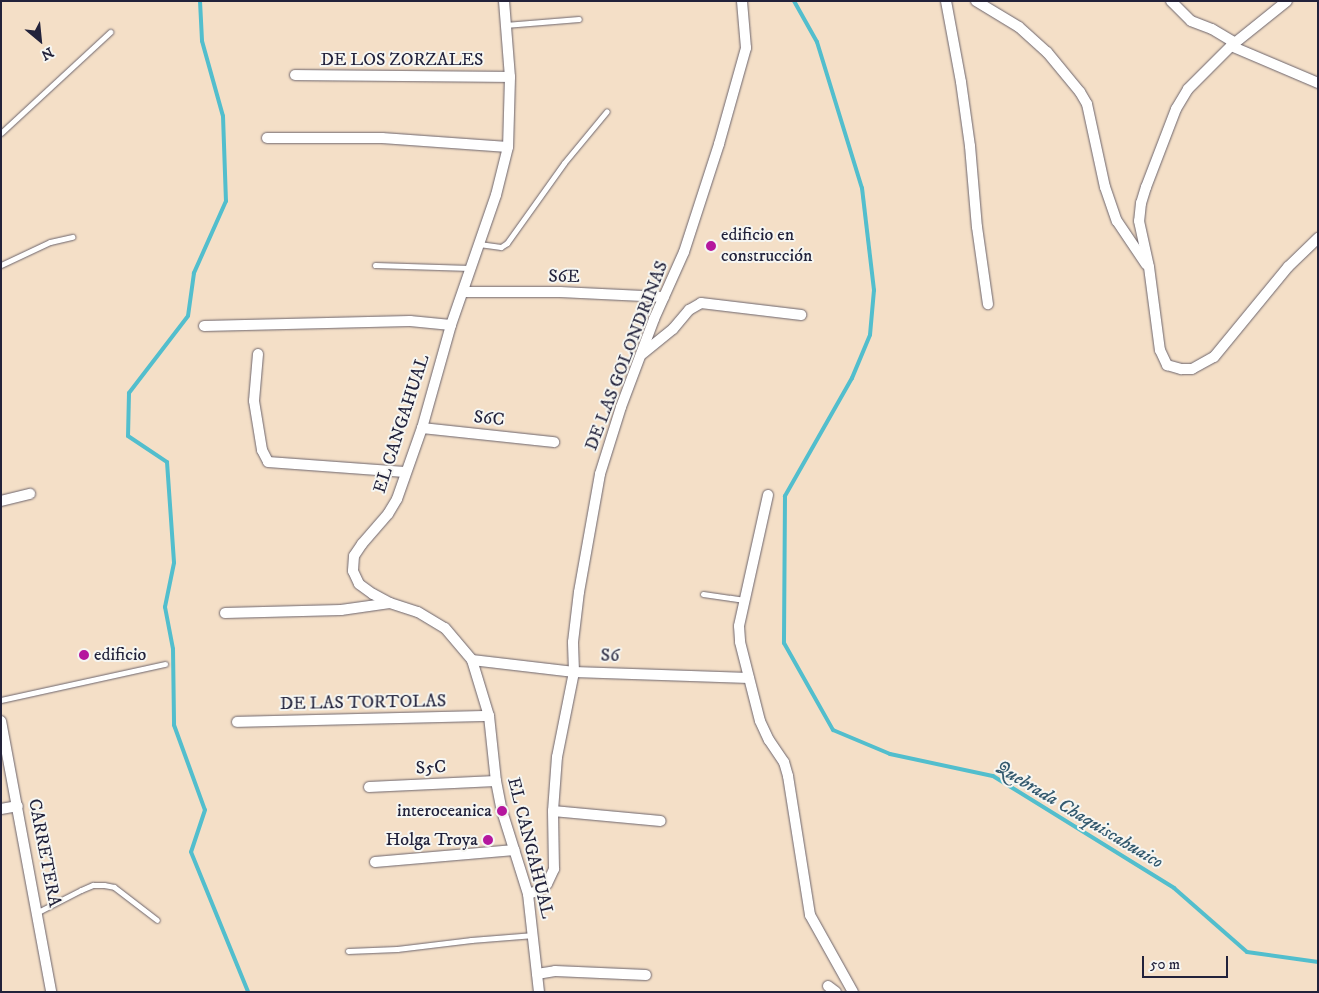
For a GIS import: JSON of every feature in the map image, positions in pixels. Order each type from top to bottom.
[{"type":"street","name":"EL CANGAHUAL","points":[[504,1],[510,77],[508,147],[496,195],[451,325],[422,428],[397,499],[388,514],[354,556],[353,571],[359,584],[390,603],[418,612],[445,628],[472,660],[490,716],[496,780],[502,812],[528,894],[539,992]]},
{"type":"street","name":"DE LAS GOLONDRINAS","points":[[528,894],[540,890],[547,884],[554,869],[553,811],[557,757],[574,672],[573,642],[578,600],[600,474],[621,407],[641,354],[684,252],[740,70],[746,48],[742,1]]},
{"type":"street","points":[[946,1],[970,146],[977,227],[988,304]]},
{"type":"street","points":[[976,1],[1019,27],[1047,52],[1080,92],[1087,104],[1105,187],[1113,213],[1148,268]]},
{"type":"street","points":[[1171,1],[1191,21],[1212,28],[1233,45],[1318,83]]},
{"type":"street","points":[[1286,1],[1233,45],[1188,89],[1176,109],[1146,187],[1141,203],[1139,221],[1163,359],[1167,365],[1181,369],[1192,369],[1214,357],[1288,267],[1318,238]]},
{"type":"street","name":"DE LOS ZORZALES","points":[[295,75],[510,77]]},
{"type":"street","points":[[267,138],[382,138],[508,147]]},
{"type":"street","name":"S6E","points":[[463,292],[560,292],[664,297]]},
{"type":"street","points":[[641,354],[673,329],[689,310],[701,303],[801,315]]},
{"type":"street","points":[[204,326],[410,321],[451,325]]},
{"type":"street","points":[[258,354],[254,401],[262,450],[268,462],[405,472]]},
{"type":"street","name":"S6C","points":[[422,428],[554,442]]},
{"type":"street","points":[[1,501],[30,494]]},
{"type":"street","points":[[768,495],[739,626],[740,642],[760,721],[769,740],[784,762],[788,776],[810,915],[853,992]]},
{"type":"street","points":[[225,613],[341,610],[390,603]]},
{"type":"street","name":"S6","points":[[472,660],[574,672],[749,678]]},
{"type":"street","name":"DE LAS TORTOLAS","points":[[237,722],[402,720],[490,716]]},
{"type":"street","name":"CARRETERA","points":[[1,721],[52,992]]},
{"type":"street","name":"S5C","points":[[369,788],[496,780]]},
{"type":"street","points":[[1,809],[18,806]]},
{"type":"street","points":[[553,811],[661,821]]},
{"type":"street","points":[[375,862],[514,850]]},
{"type":"street","points":[[537,974],[555,971],[646,974]]},
{"type":"lane","points":[[505,25],[579,19]]},
{"type":"lane","points":[[1,132],[110,32]]},
{"type":"lane","points":[[479,244],[501,247],[507,243],[564,162],[607,111]]},
{"type":"lane","points":[[1,265],[50,242],[72,237]]},
{"type":"lane","points":[[375,265],[470,268]]},
{"type":"lane","points":[[704,594],[745,600]]},
{"type":"lane","points":[[1,700],[165,664]]},
{"type":"lane","points":[[38,912],[93,885],[104,885],[114,887],[157,920]]},
{"type":"lane","points":[[348,951],[397,949],[534,935]]},
{"type":"waterway","points":[[200,1],[202,41],[223,116],[226,201],[194,273],[188,316],[129,393],[128,436],[167,462],[174,563],[165,607],[173,649],[174,725],[205,810],[191,852],[248,992]]},
{"type":"waterway","name":"Quebrada Chaquiscahuaico","points":[[794,1],[817,42],[862,188],[874,290],[870,335],[852,378],[785,496],[784,643],[833,730],[890,754],[993,776],[1174,888],[1247,952],[1318,962]]},
{"type":"place","name":"edificio en construcción","points":[[711,246]]},
{"type":"place","name":"edificio","points":[[84,655]]},
{"type":"place","name":"interoceanica","points":[[502,811]]},
{"type":"place","name":"Holga Troya","points":[[488,840]]}]
